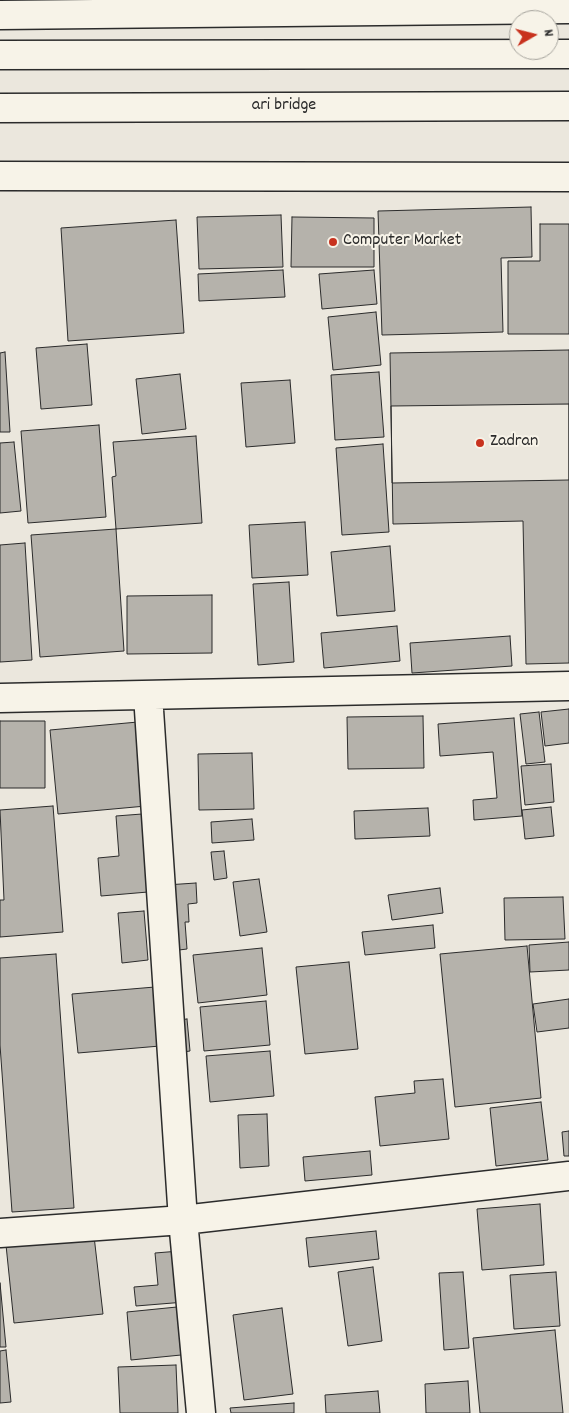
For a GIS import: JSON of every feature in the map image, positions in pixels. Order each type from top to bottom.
[{"type":"main road","points":[[0,15],[569,9]]},
{"type":"main road","points":[[0,55],[569,54]]},
{"type":"main road","name":"ari bridge","points":[[0,108],[569,106]]},
{"type":"main road","points":[[0,176],[569,177]]},
{"type":"main road","points":[[0,698],[569,686]]},
{"type":"main road","points":[[148,695],[182,1220],[200,1413]]},
{"type":"main road","points":[[0,1233],[182,1220],[569,1176]]},
{"type":"building","points":[[531,207],[532,257],[501,258],[503,332],[382,335],[378,211]]},
{"type":"building","points":[[281,215],[283,267],[199,269],[197,217]]},
{"type":"building","name":"Computer Market","points":[[292,217],[374,218],[374,267],[291,267]]},
{"type":"building","points":[[176,220],[184,333],[68,341],[61,228]]},
{"type":"building","points":[[540,224],[569,224],[569,334],[508,334],[508,261],[540,261]]},
{"type":"building","points":[[283,270],[285,297],[199,301],[198,274]]},
{"type":"building","points":[[374,270],[377,304],[322,309],[319,274]]},
{"type":"building","points":[[376,312],[381,365],[333,370],[328,317]]},
{"type":"building","points":[[87,344],[92,405],[41,409],[36,348]]},
{"type":"building","points":[[569,350],[569,663],[526,664],[523,521],[393,524],[390,353]]},
{"type":"building","points":[[5,352],[10,432],[0,432],[0,353]]},
{"type":"building","points":[[379,372],[384,437],[335,440],[331,375]]},
{"type":"building","points":[[180,374],[186,429],[142,434],[136,379]]},
{"type":"building","points":[[290,380],[295,443],[246,447],[241,383]]},
{"type":"building","name":"Zadran","points":[[569,404],[569,480],[392,483],[391,406]]},
{"type":"building","points":[[99,425],[106,517],[28,523],[21,431]]},
{"type":"building","points":[[196,436],[202,523],[116,529],[112,477],[116,476],[113,442]]},
{"type":"building","points":[[14,442],[21,511],[0,513],[0,443]]},
{"type":"building","points":[[383,444],[389,532],[342,535],[336,448]]},
{"type":"building","points":[[305,522],[308,575],[252,578],[249,525]]},
{"type":"building","points":[[116,529],[124,651],[40,657],[31,535]]},
{"type":"building","points":[[25,543],[32,660],[0,662],[0,545]]},
{"type":"building","points":[[390,546],[395,611],[337,616],[331,552]]},
{"type":"building","points":[[289,582],[294,662],[258,665],[253,584]]},
{"type":"building","points":[[212,595],[212,653],[127,654],[127,596]]},
{"type":"building","points":[[397,626],[400,661],[324,668],[321,633]]},
{"type":"building","points":[[510,636],[512,666],[412,673],[410,643]]},
{"type":"building","points":[[569,709],[569,743],[545,746],[541,712]]},
{"type":"building","points":[[539,712],[545,762],[526,764],[520,714]]},
{"type":"building","points":[[423,716],[424,768],[348,769],[347,717]]},
{"type":"building","points":[[514,718],[522,816],[474,820],[473,800],[497,798],[493,752],[440,756],[438,724]]},
{"type":"building","points":[[0,721],[45,721],[45,788],[0,788]]},
{"type":"building","points":[[138,722],[146,806],[58,814],[50,730]]},
{"type":"building","points":[[252,753],[254,809],[199,810],[198,754]]},
{"type":"building","points":[[551,764],[554,802],[525,805],[521,766]]},
{"type":"building","points":[[53,806],[63,932],[0,937],[0,900],[4,900],[0,810]]},
{"type":"building","points":[[551,807],[554,836],[525,839],[522,810]]},
{"type":"building","points":[[428,808],[430,836],[355,839],[354,811]]},
{"type":"building","points":[[142,814],[148,892],[101,896],[98,858],[119,856],[116,816]]},
{"type":"building","points":[[252,819],[254,840],[212,843],[211,822]]},
{"type":"building","points":[[224,851],[227,878],[214,880],[211,852]]},
{"type":"building","points":[[259,879],[267,932],[240,936],[233,882]]},
{"type":"building","points":[[196,883],[197,903],[188,904],[189,922],[185,922],[187,949],[171,951],[166,885]]},
{"type":"building","points":[[440,888],[443,913],[392,920],[388,895]]},
{"type":"building","points":[[563,897],[565,939],[505,940],[504,898]]},
{"type":"building","points":[[144,911],[148,960],[122,963],[118,913]]},
{"type":"building","points":[[433,925],[435,948],[365,955],[362,932]]},
{"type":"building","points":[[569,942],[569,970],[530,972],[529,945]]},
{"type":"building","points":[[527,946],[541,1098],[455,1107],[440,954]]},
{"type":"building","points":[[262,948],[267,995],[198,1003],[193,955]]},
{"type":"building","points":[[56,954],[74,1208],[12,1212],[0,1045],[0,958]]},
{"type":"building","points":[[349,962],[358,1049],[305,1054],[296,967]]},
{"type":"building","points":[[155,987],[160,1046],[78,1053],[72,994]]},
{"type":"building","points":[[569,999],[569,1028],[537,1032],[533,1004]]},
{"type":"building","points":[[266,1001],[270,1045],[204,1051],[200,1007]]},
{"type":"building","points":[[187,1019],[190,1051],[176,1053],[172,1021]]},
{"type":"building","points":[[270,1051],[274,1096],[210,1102],[206,1056]]},
{"type":"building","points":[[443,1079],[449,1139],[380,1146],[375,1097],[415,1093],[414,1081]]},
{"type":"building","points":[[541,1102],[548,1160],[496,1166],[490,1108]]},
{"type":"building","points":[[267,1114],[269,1166],[240,1168],[238,1115]]},
{"type":"building","points":[[569,1131],[569,1156],[564,1156],[562,1132]]},
{"type":"building","points":[[370,1151],[372,1175],[305,1181],[303,1157]]},
{"type":"building","points":[[540,1204],[544,1265],[482,1270],[477,1209]]},
{"type":"building","points":[[376,1231],[379,1259],[309,1267],[306,1238]]},
{"type":"building","points":[[94,1236],[103,1314],[14,1323],[6,1245]]},
{"type":"building","points":[[180,1251],[185,1302],[136,1306],[134,1287],[158,1285],[155,1253]]},
{"type":"building","points":[[373,1267],[382,1341],[348,1346],[338,1272]]},
{"type":"building","points":[[463,1272],[469,1348],[444,1350],[439,1273]]},
{"type":"building","points":[[556,1272],[560,1326],[514,1329],[510,1275]]},
{"type":"building","points":[[0,1283],[6,1347],[0,1347]]},
{"type":"building","points":[[177,1307],[181,1355],[131,1360],[127,1312]]},
{"type":"building","points":[[282,1308],[293,1394],[244,1400],[233,1315]]},
{"type":"building","points":[[555,1330],[563,1413],[480,1413],[473,1338]]},
{"type":"building","points":[[6,1350],[11,1402],[0,1403],[0,1351]]},
{"type":"building","points":[[176,1365],[178,1413],[120,1413],[118,1367]]},
{"type":"building","points":[[468,1381],[470,1413],[426,1413],[425,1384]]},
{"type":"building","points":[[378,1391],[380,1413],[326,1413],[325,1395]]},
{"type":"building","points":[[294,1403],[294,1413],[231,1413],[230,1408]]},
{"type":"place","name":"Computer Market","points":[[333,242]]},
{"type":"place","name":"Zadran","points":[[480,443]]}]
